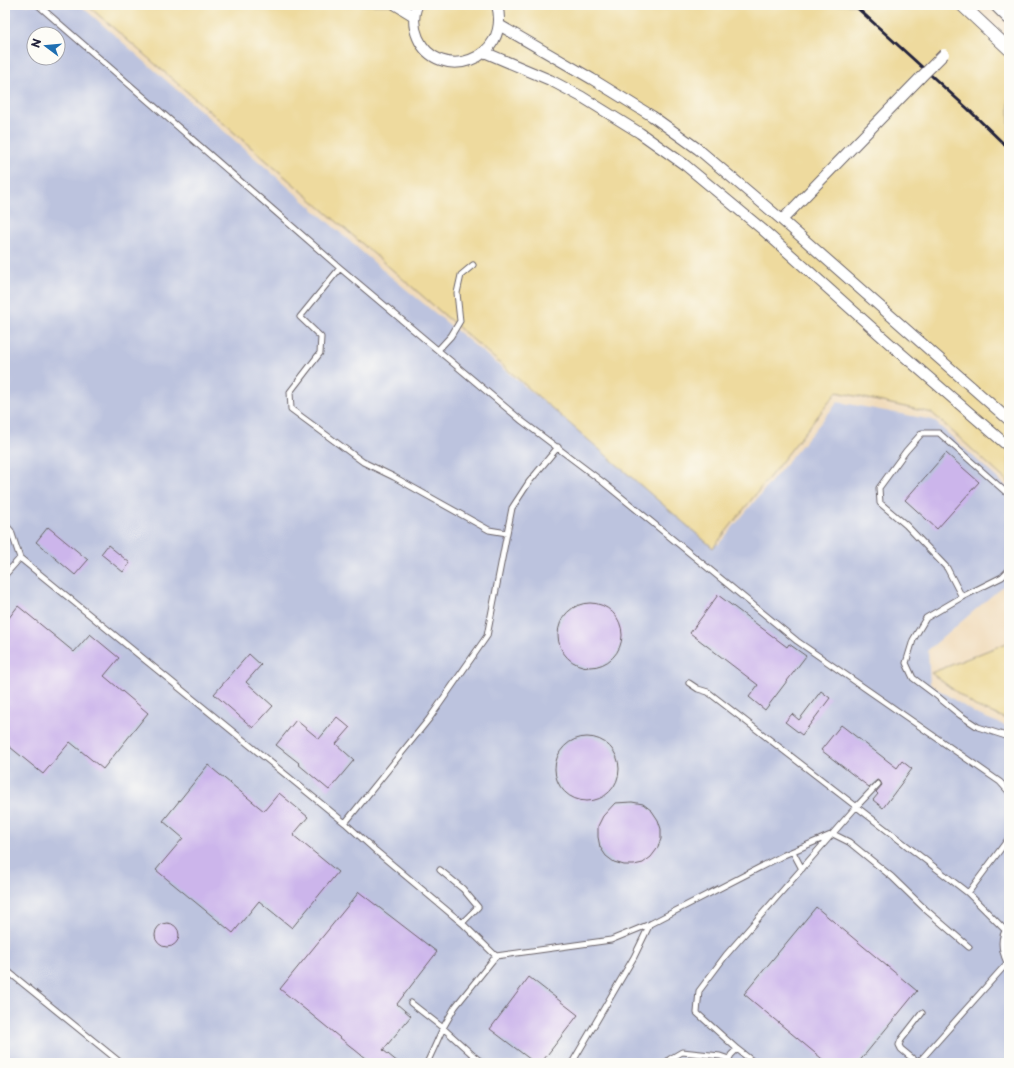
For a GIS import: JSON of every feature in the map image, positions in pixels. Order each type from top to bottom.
[{"type":"street","points":[[396,5],[414,16]]},
{"type":"street","points":[[417,5],[414,16],[414,24],[419,40],[430,53],[437,58],[449,62],[461,62],[477,57],[490,47],[499,25],[497,5]]},
{"type":"street","points":[[962,5],[1009,49]]},
{"type":"street","points":[[996,5],[1009,18]]},
{"type":"street","points":[[499,25],[652,116],[698,149],[782,220],[1009,420]]},
{"type":"street","points":[[484,52],[550,80],[582,97],[640,133],[685,165],[762,229],[1009,447]]},
{"type":"street","points":[[782,220],[944,54]]},
{"type":"street","points":[[1008,930],[1004,947],[1009,961]]},
{"type":"lane","points":[[38,5],[340,268],[522,421],[610,488],[797,641],[1000,782],[1009,792]]},
{"type":"lane","points":[[438,350],[451,336],[460,320],[457,293],[458,287],[461,275],[473,265]]},
{"type":"lane","points":[[340,268],[300,317],[321,337],[320,353],[290,392],[291,409],[363,462],[394,477],[489,530],[507,533]]},
{"type":"lane","points":[[962,597],[947,568],[906,525],[880,503],[879,488],[906,451],[922,433],[939,433],[1009,496]]},
{"type":"lane","points":[[345,823],[429,719],[487,636],[512,508],[529,482],[558,447]]},
{"type":"lane","points":[[5,524],[11,531],[20,558],[345,823],[462,924],[496,956]]},
{"type":"lane","points":[[5,575],[20,558]]},
{"type":"lane","points":[[1009,570],[1002,577],[962,597],[926,618],[912,640],[906,663],[913,678],[960,715],[978,727],[1009,738]]},
{"type":"lane","points":[[689,683],[698,689],[708,692],[968,893],[1008,930]]},
{"type":"lane","points":[[755,1063],[697,1013],[699,991],[726,956],[832,834],[878,784]]},
{"type":"lane","points":[[427,1063],[454,1007],[496,956],[611,940],[650,924],[832,834],[849,842],[892,876],[925,909],[968,947]]},
{"type":"lane","points":[[968,893],[1009,838]]},
{"type":"lane","points":[[793,852],[802,869]]},
{"type":"lane","points":[[440,870],[463,889],[478,906],[462,924]]},
{"type":"lane","points":[[572,1063],[634,957],[650,924]]},
{"type":"lane","points":[[922,1013],[901,1040],[899,1045],[900,1049],[918,1063],[1009,961]]},
{"type":"lane","points":[[5,969],[121,1063]]},
{"type":"lane","points":[[411,1003],[443,1028],[483,1063]]},
{"type":"lane","points":[[666,1063],[670,1058],[682,1052],[720,1056],[728,1061],[737,1049]]},
{"type":"shaded area","points":[[5,5],[80,5],[385,272],[718,545],[838,402],[933,420],[1009,489],[1009,581],[928,650],[930,684],[976,714],[1009,727],[1009,1063],[5,1063]]},
{"type":"sand","points":[[87,5],[968,5],[1009,43],[1009,483],[932,413],[837,392],[713,548]]},
{"type":"sand","points":[[1009,642],[1009,720],[975,706],[931,673]]},
{"type":"building","points":[[946,453],[979,482],[937,529],[905,500]]},
{"type":"building","points":[[48,527],[88,560],[75,575],[36,542]]},
{"type":"building","points":[[108,545],[130,563],[123,572],[101,554]]},
{"type":"building","points":[[718,595],[787,647],[789,644],[806,656],[765,710],[749,697],[758,685],[690,633]]},
{"type":"building","points":[[590,603],[608,609],[616,617],[622,635],[616,653],[608,661],[590,667],[572,661],[564,653],[558,635],[564,617],[572,609]]},
{"type":"building","points":[[18,606],[74,652],[90,634],[119,658],[104,676],[148,713],[103,769],[70,742],[43,774],[5,743],[5,623]]},
{"type":"building","points":[[249,654],[261,665],[246,682],[273,706],[253,728],[214,694]]},
{"type":"building","points":[[821,691],[830,698],[802,735],[785,722],[792,714],[799,720]]},
{"type":"building","points":[[337,717],[350,728],[336,744],[354,760],[329,790],[276,745],[296,720],[319,739]]},
{"type":"building","points":[[841,725],[897,768],[902,761],[912,769],[883,808],[873,800],[878,794],[876,792],[882,785],[880,781],[877,780],[869,787],[821,750]]},
{"type":"building","points":[[587,737],[605,743],[613,751],[619,769],[613,787],[605,795],[587,801],[569,795],[561,787],[555,769],[561,751],[569,743]]},
{"type":"building","points":[[208,765],[264,811],[279,793],[308,817],[293,835],[338,872],[292,928],[259,901],[233,933],[156,870],[183,838],[163,821]]},
{"type":"building","points":[[632,802],[643,804],[652,811],[658,820],[661,829],[661,839],[657,849],[651,857],[643,863],[624,865],[614,862],[606,856],[600,847],[598,826],[603,816],[615,803]]},
{"type":"building","points":[[359,892],[437,952],[397,1004],[411,1016],[383,1050],[399,1063],[371,1063],[280,989]]},
{"type":"building","points":[[816,907],[917,991],[858,1063],[827,1063],[744,994]]},
{"type":"building","points":[[167,923],[176,926],[179,935],[176,944],[167,947],[158,944],[155,935],[158,926]]},
{"type":"building","points":[[529,977],[578,1015],[541,1063],[535,1063],[490,1029]]},
{"type":"railway","points":[[854,5],[968,109],[1009,149]]}]
